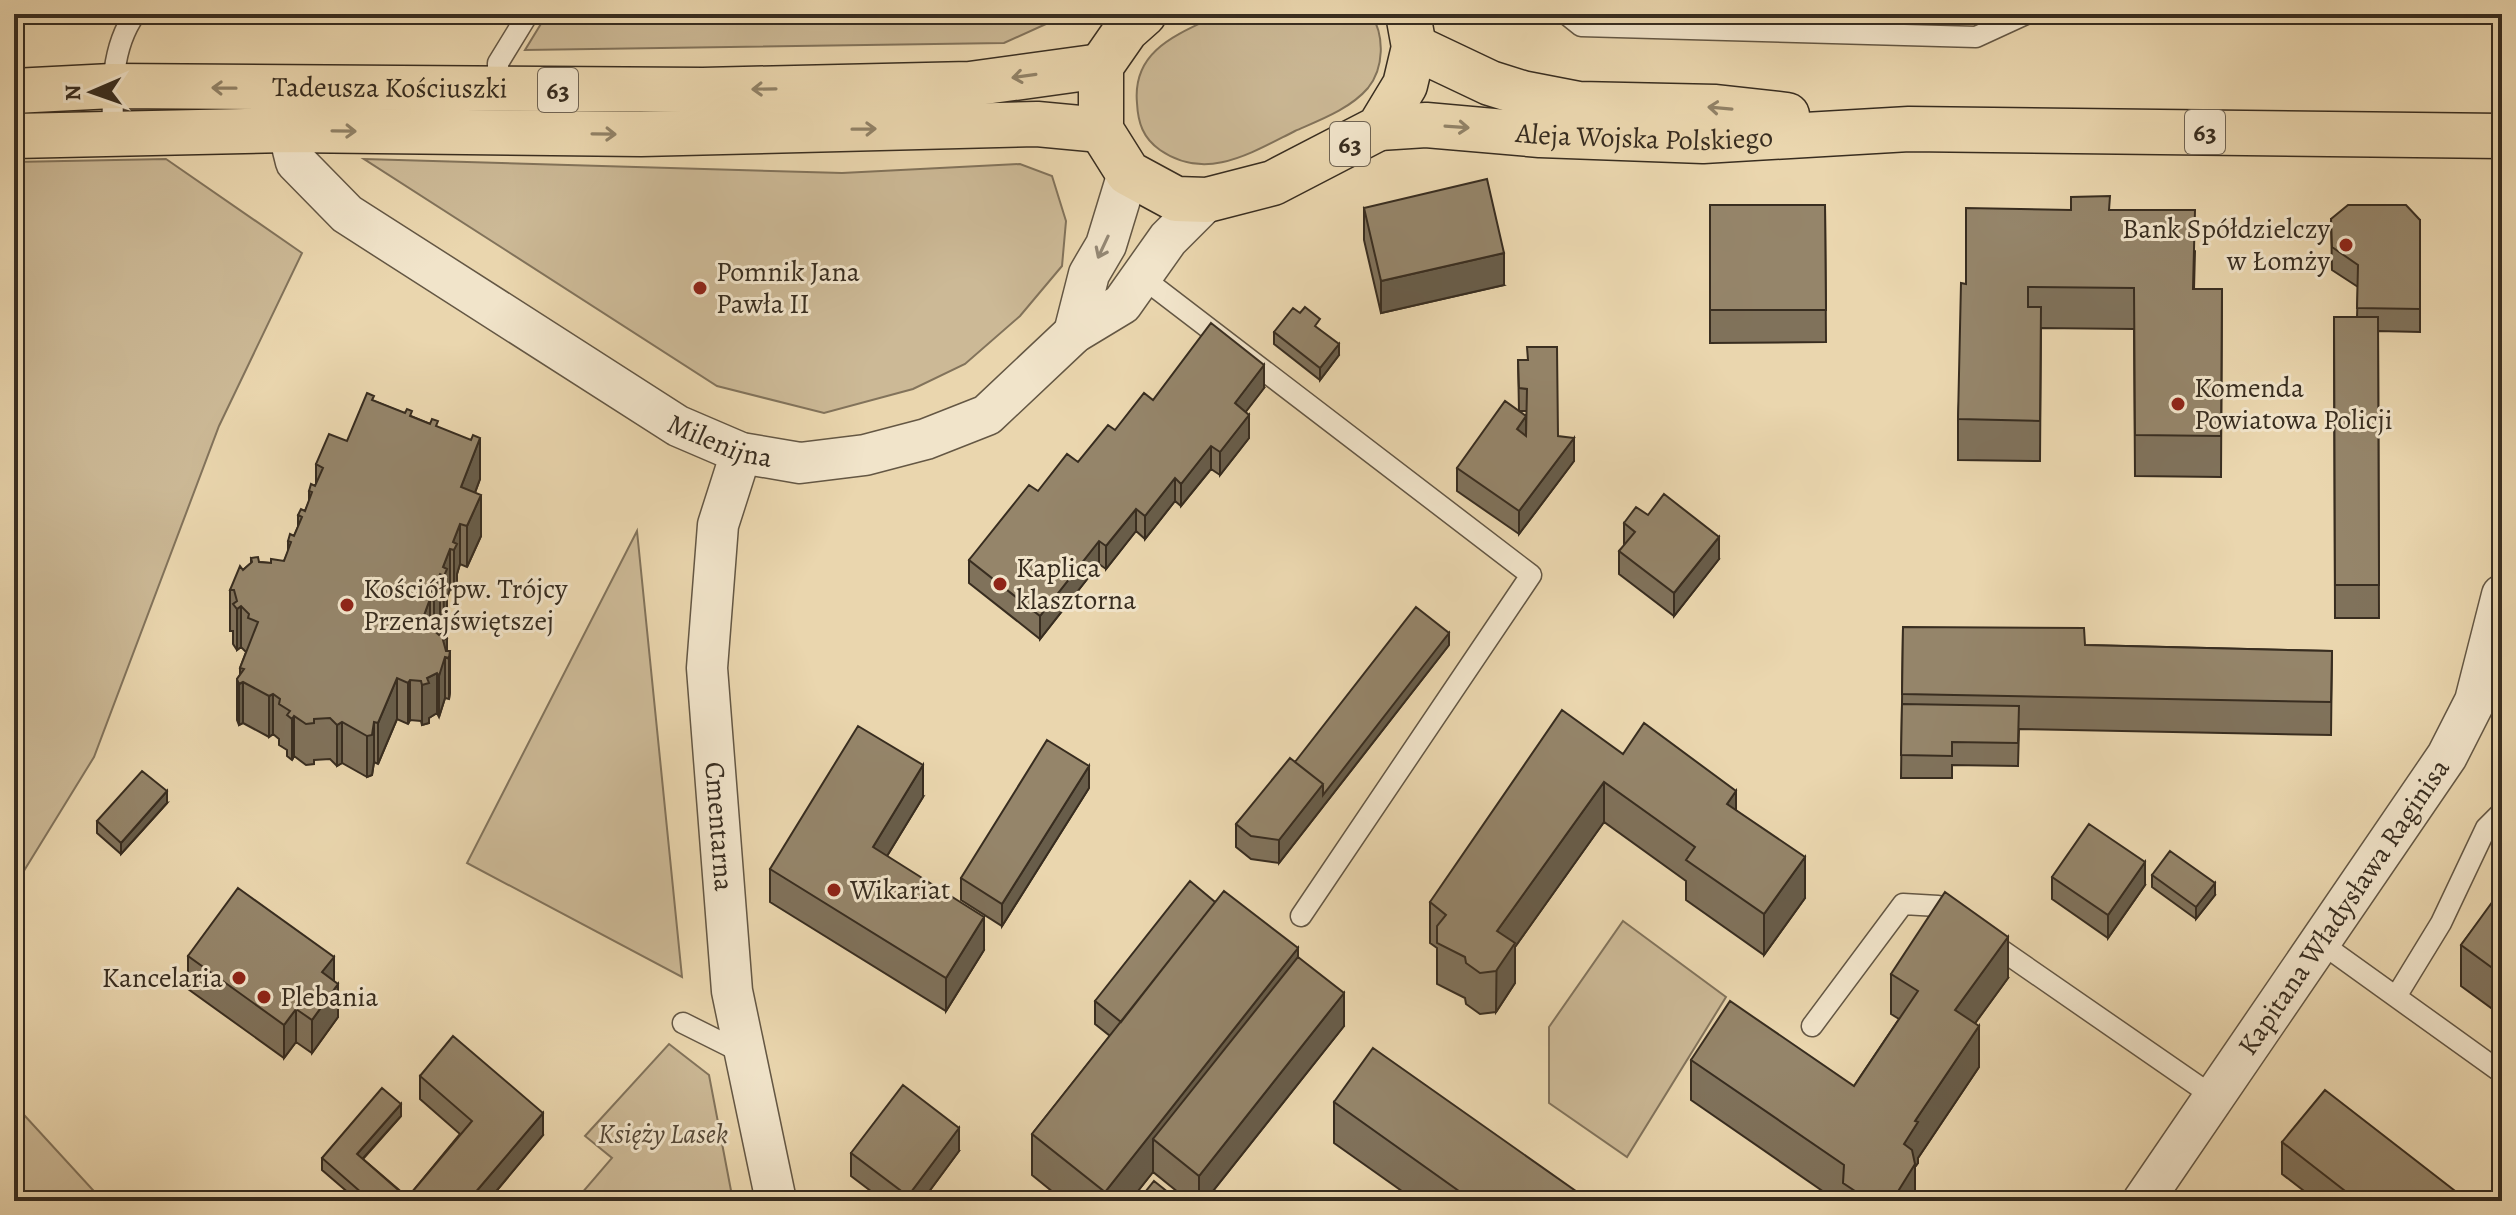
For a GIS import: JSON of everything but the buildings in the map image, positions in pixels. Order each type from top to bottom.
[{"type":"main road","points":[[1101,130],[1101,66],[1126,30],[1144,14]]},
{"type":"main road","name":"63","points":[[1101,130],[1128,173],[1176,199],[1207,200],[1273,183],[1379,128],[1405,85],[1411,30]]},
{"type":"main road","name":"Aleja Wojska Polskiego","points":[[1411,30],[1490,83],[1522,93],[1579,104],[1716,107],[1909,129]]},
{"type":"main road","name":"Tadeusza Kościuszki","points":[[14,136],[113,132],[287,109],[498,90],[703,90],[970,84],[1101,66]]},
{"type":"main road","name":"Tadeusza Kościuszki","points":[[14,91],[112,86],[498,133],[641,134],[1037,124],[1101,130]]},
{"type":"main road","name":"Aleja Wojska Polskiego","points":[[1379,128],[1426,125],[1540,135],[1703,141],[1909,129],[2502,136]]},
{"type":"street","name":"Milenijna","points":[[287,109],[296,162],[347,214],[678,426],[741,453],[800,463],[865,455],[926,439],[987,415],[1074,333],[1122,304],[1168,239],[1207,200]]},
{"type":"street","points":[[1074,333],[1089,274],[1106,245],[1128,173]]},
{"type":"street","name":"Cmentarna","points":[[741,453],[718,525],[707,668],[732,991],[776,1201]]},
{"type":"street","name":"Kapitana Władysława Raginisa","points":[[2145,1200],[2447,756],[2475,701],[2502,595]]},
{"type":"lane","points":[[113,132],[112,86],[123,31],[135,14]]},
{"type":"lane","points":[[498,133],[498,63],[528,14]]},
{"type":"lane","points":[[1566,14],[1581,26],[1976,37],[2026,14]]},
{"type":"lane","points":[[1143,278],[1531,575],[1301,916]]},
{"type":"lane","points":[[2397,995],[2441,923],[2486,828],[2502,812]]},
{"type":"lane","points":[[1812,1026],[1903,904],[1938,906],[2214,1097]]},
{"type":"lane","points":[[2321,943],[2502,1073]]},
{"type":"lane","points":[[683,1023],[745,1054]]},
{"type":"green space","points":[[547,14],[1068,14],[1004,43],[525,50]]},
{"type":"green space","points":[[1220,14],[1371,14],[1379,32],[1380,62],[1368,88],[1353,102],[1262,148],[1211,164],[1194,164],[1177,159],[1160,150],[1142,130],[1137,84],[1150,56],[1161,46]]},
{"type":"green space","points":[[166,159],[302,253],[219,426],[94,757],[14,887],[14,162]]},
{"type":"green space","points":[[364,159],[842,173],[1020,164],[1052,176],[1066,221],[1062,266],[1020,316],[965,364],[913,389],[824,413],[717,386]]},
{"type":"green space","points":[[637,531],[682,977],[467,863]]},
{"type":"green space","points":[[1623,921],[1726,997],[1627,1157],[1549,1103],[1549,1027]]},
{"type":"green space","name":"Księży Lasek","points":[[669,1044],[709,1075],[733,1201],[575,1201],[612,1158],[585,1136]]},
{"type":"green space","points":[[14,1104],[103,1201],[14,1201]]},
{"type":"place","name":"Bank Spółdzielczy w Łomży","points":[[2346,245]]},
{"type":"place","name":"Pomnik Jana Pawła II","points":[[700,288]]},
{"type":"place","name":"Komenda Powiatowa Policji","points":[[2178,404]]},
{"type":"place","name":"Kaplica klasztorna","points":[[1000,584]]},
{"type":"place","name":"Kościół pw. Trójcy Przenajświętszej","points":[[347,605]]},
{"type":"place","name":"Wikariat","points":[[834,890]]},
{"type":"place","name":"Kancelaria","points":[[239,978]]},
{"type":"place","name":"Plebania","points":[[264,997]]}]
